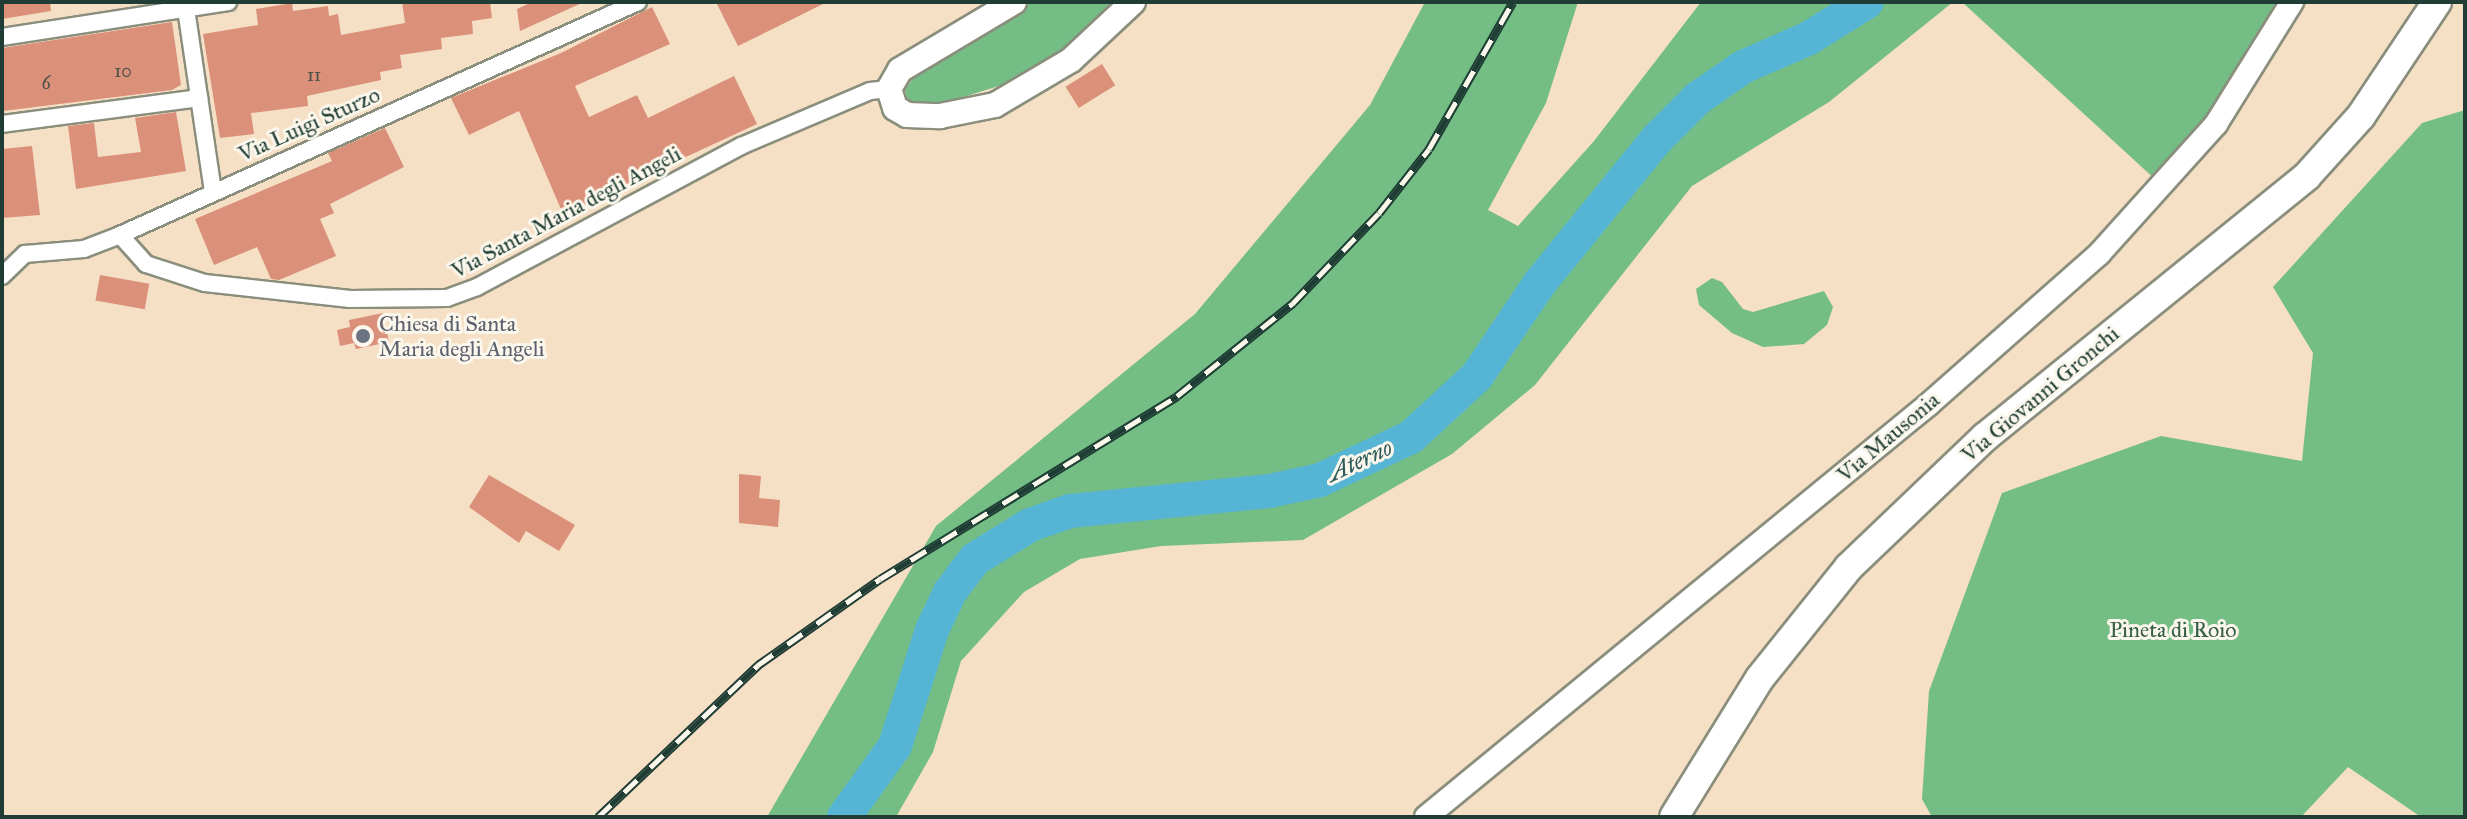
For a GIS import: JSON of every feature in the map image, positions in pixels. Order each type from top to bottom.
[{"type":"highway","name":"Via Giovanni Gronchi","points":[[1674,817],[1760,678],[1849,567],[1985,437],[2307,176],[2361,116],[2437,2]]},
{"type":"main road","points":[[1014,2],[903,68],[889,89],[895,108],[907,115],[985,108],[1071,60],[1133,2]]},
{"type":"main road","name":"Via Mausonia","points":[[1426,817],[1929,404],[2089,265],[2216,124],[2292,2]]},
{"type":"street","points":[[2,37],[185,5],[228,2]]},
{"type":"street","name":"Via Luigi Sturzo","points":[[2,276],[13,262],[33,251],[84,249],[120,235],[638,2]]},
{"type":"street","points":[[185,5],[213,192]]},
{"type":"street","name":"Via Santa Maria degli Angeli","points":[[120,235],[146,264],[205,283],[350,299],[447,298],[505,273],[712,160],[870,91],[889,89]]},
{"type":"street","points":[[2,124],[199,98]]},
{"type":"green space","points":[[1028,2],[1113,2],[1068,45],[1018,80],[944,103],[908,101],[905,90],[915,75]]},
{"type":"green space","points":[[1425,2],[1578,2],[1546,103],[1488,210],[1518,226],[1594,141],[1701,2],[1953,2],[1829,102],[1692,186],[1535,385],[1452,454],[1303,540],[1161,546],[1080,559],[1024,592],[961,661],[933,752],[896,817],[767,817],[936,526],[1195,314],[1370,105]]},
{"type":"green space","points":[[1962,2],[2279,2],[2231,82],[2157,181]]},
{"type":"green space","name":"Pineta di Roio","points":[[2465,110],[2465,817],[2421,817],[2348,767],[2301,817],[1932,817],[1922,799],[1929,691],[2002,493],[2161,436],[2302,461],[2313,353],[2273,287],[2422,123]]},
{"type":"green space","points":[[1712,278],[1722,282],[1743,309],[1753,312],[1824,291],[1833,307],[1827,325],[1804,344],[1763,347],[1732,333],[1699,305],[1696,289]]},
{"type":"building","points":[[2,2],[50,2],[51,11],[2,19]]},
{"type":"building","points":[[402,2],[490,2],[492,18],[472,21],[473,34],[441,38],[442,49],[400,55],[402,68],[380,72],[381,80],[307,96],[308,106],[251,113],[254,134],[220,138],[203,34],[258,25],[256,9],[292,3],[293,11],[328,6],[329,16],[338,14],[341,35],[405,23]]},
{"type":"building","points":[[532,2],[584,2],[520,31],[517,9]]},
{"type":"building","points":[[716,2],[827,2],[738,46]]},
{"type":"building","points":[[652,7],[670,44],[575,86],[589,117],[637,95],[648,118],[734,76],[757,124],[563,214],[519,111],[469,135],[451,98],[561,53]]},
{"type":"building","points":[[172,22],[181,85],[172,90],[3,111],[2,48]]},
{"type":"building","points":[[1102,64],[1115,85],[1079,108],[1066,87]]},
{"type":"building","points":[[176,112],[186,171],[76,189],[68,126],[94,123],[98,157],[141,152],[135,118]]},
{"type":"building","points":[[385,128],[404,167],[330,204],[334,213],[320,219],[336,256],[279,280],[271,279],[257,247],[214,265],[195,219],[332,161],[328,153]]},
{"type":"building","points":[[32,146],[40,215],[2,218],[2,149]]},
{"type":"building","points":[[100,275],[149,284],[145,309],[95,301]]},
{"type":"building","name":"Chiesa di Santa Maria degli Angeli","points":[[383,313],[389,342],[356,349],[354,343],[340,346],[337,330],[350,327],[349,320]]},
{"type":"building","points":[[739,474],[761,476],[759,498],[780,500],[778,527],[739,523]]},
{"type":"building","points":[[489,475],[575,525],[559,551],[526,531],[519,543],[469,507]]},
{"type":"waterway","name":"Aterno","points":[[844,817],[895,746],[932,630],[950,592],[975,559],[1030,525],[1070,511],[1270,491],[1320,480],[1411,437],[1477,376],[1539,284],[1657,139],[1698,98],[1743,67],[1809,38],[1867,2]]},
{"type":"railway","points":[[598,817],[758,665],[880,579],[1177,396],[1293,303],[1379,213],[1429,149],[1513,2]]},
{"type":"place","name":"Chiesa di Santa Maria degli Angeli","points":[[363,336]]}]
